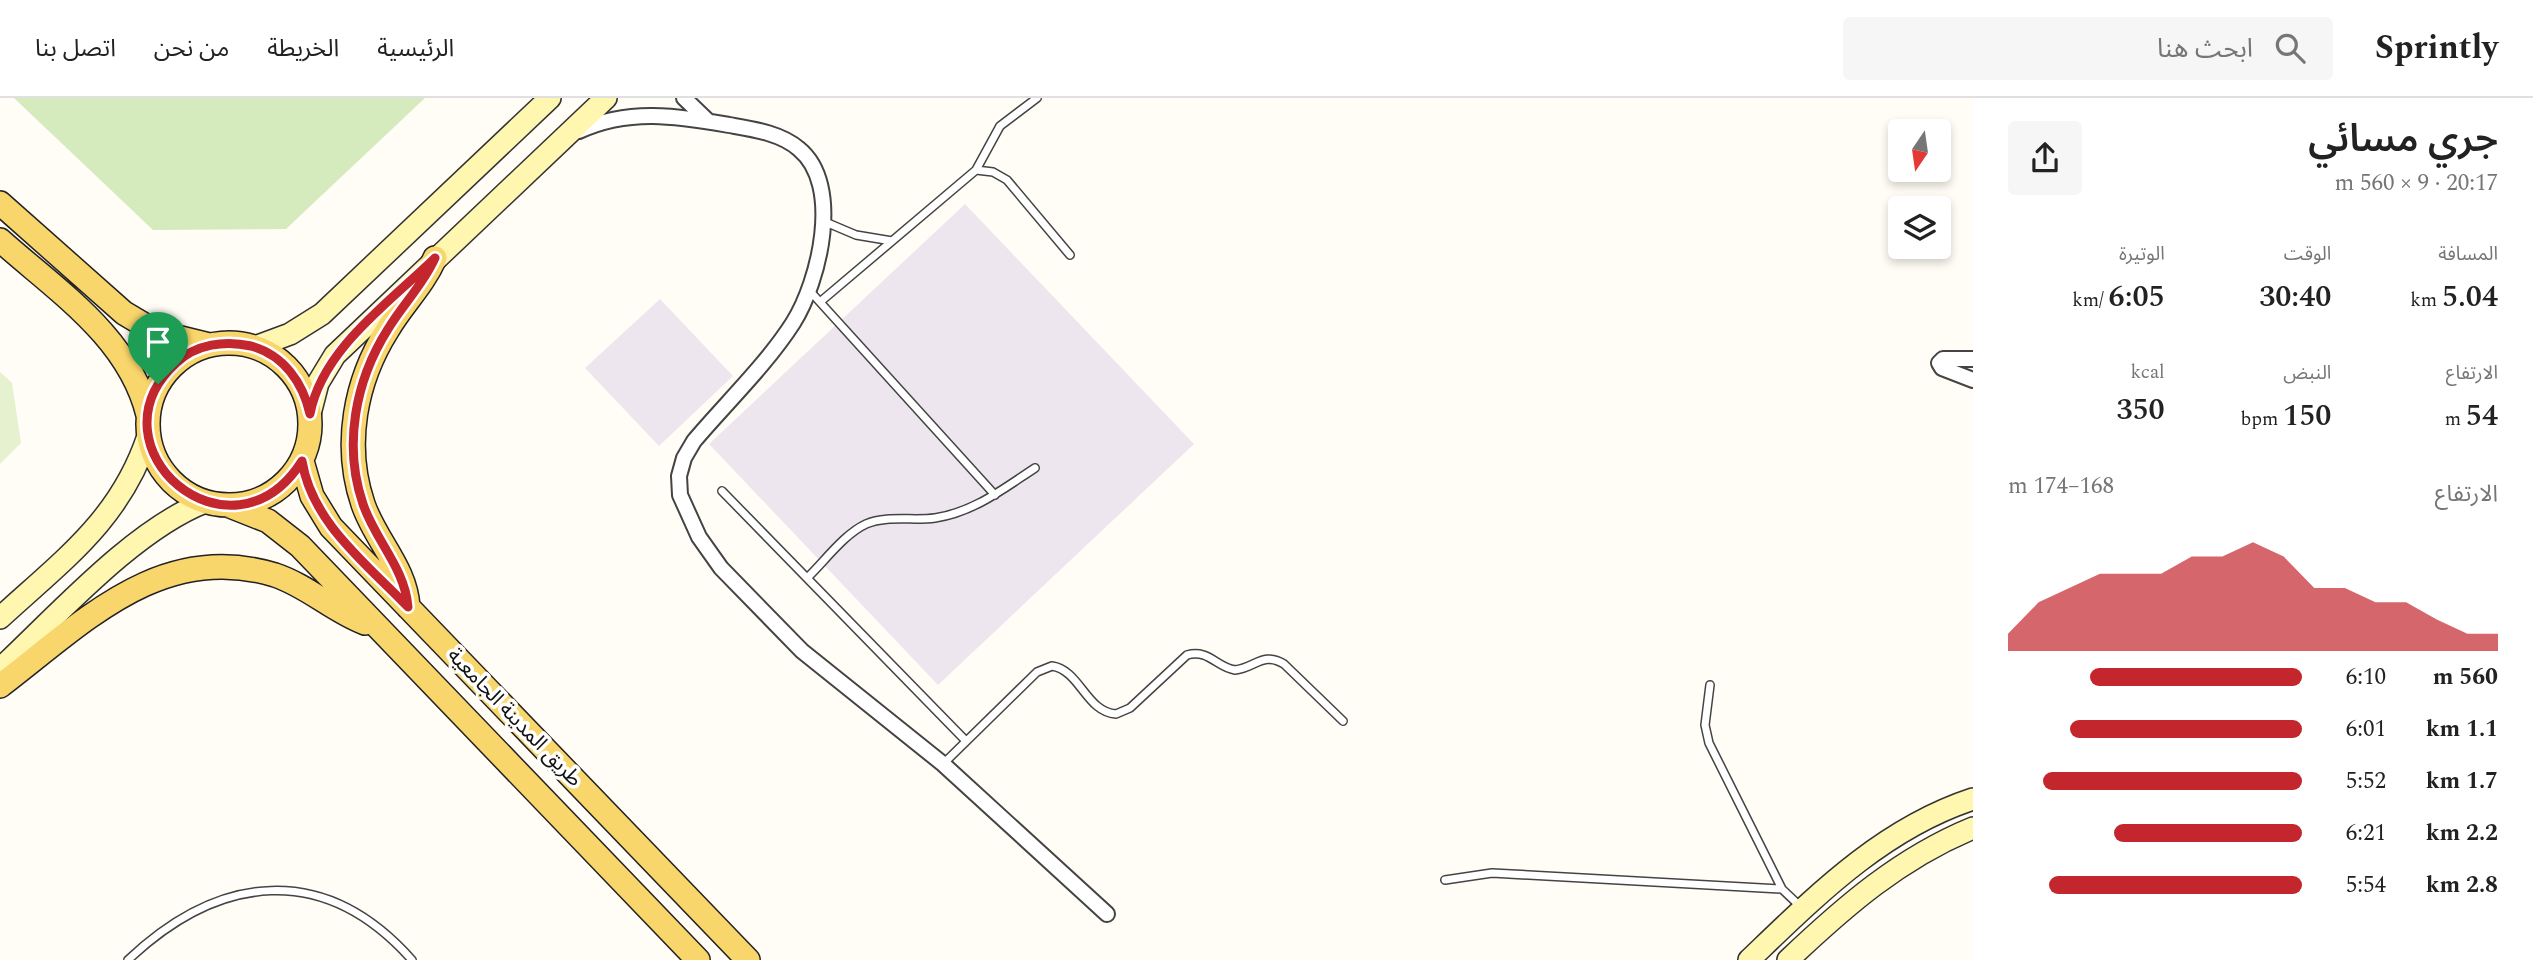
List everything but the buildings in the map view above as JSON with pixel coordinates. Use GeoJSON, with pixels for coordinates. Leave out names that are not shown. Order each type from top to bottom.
{"type":"FeatureCollection","features":[{"type":"Feature","properties":{"kind":"main road"},"geometry":{"type":"LineString","coordinates":[[0,203],[124,313],[156,332],[209,345],[240,344],[255,347],[272,355],[298,380],[310,414],[311,430],[302,461],[284,485],[259,500],[230,506],[205,502],[173,484],[161,470],[136,378],[116,345],[0,240]]}},
{"type":"Feature","properties":{"kind":"main road"},"geometry":{"type":"LineString","coordinates":[[408,607],[402,577],[378,540],[359,495],[353,446],[354,420],[366,371],[376,348],[424,281],[435,258]]}},
{"type":"Feature","properties":{"kind":"main road"},"geometry":{"type":"LineString","coordinates":[[148,425],[158,384],[168,371],[187,355],[209,345]]}},
{"type":"Feature","properties":{"kind":"main road","name":"طريق المدينة الجامعية"},"geometry":{"type":"LineString","coordinates":[[302,461],[312,496],[324,517],[748,960]]}},
{"type":"Feature","properties":{"kind":"main road","name":"طريق المدينة الجامعية"},"geometry":{"type":"LineString","coordinates":[[230,506],[256,515],[290,536],[698,960]]}},
{"type":"Feature","properties":{"kind":"main road"},"geometry":{"type":"LineString","coordinates":[[0,686],[114,600],[135,587],[180,571],[228,567],[275,576],[298,584],[357,620],[377,627]]}},
{"type":"Feature","properties":{"kind":"street"},"geometry":{"type":"LineString","coordinates":[[255,347],[290,334],[322,314],[550,98]]}},
{"type":"Feature","properties":{"kind":"street"},"geometry":{"type":"LineString","coordinates":[[310,414],[318,383],[335,355],[606,98]]}},
{"type":"Feature","properties":{"kind":"street"},"geometry":{"type":"LineString","coordinates":[[684,98],[694,110],[712,122]]}},
{"type":"Feature","properties":{"kind":"street"},"geometry":{"type":"LineString","coordinates":[[562,139],[600,121],[625,116],[660,115],[712,122],[778,137],[799,148],[818,177],[822,221],[819,258],[809,290],[785,334],[694,441],[684,458],[679,477],[680,495],[694,529],[713,558],[778,628],[835,680],[943,764],[1108,914]]}},
{"type":"Feature","properties":{"kind":"street"},"geometry":{"type":"LineString","coordinates":[[1973,359],[1943,359],[1939,363],[1942,368],[1973,380]]}},
{"type":"Feature","properties":{"kind":"street"},"geometry":{"type":"LineString","coordinates":[[0,618],[106,517],[127,487],[148,425]]}},
{"type":"Feature","properties":{"kind":"street"},"geometry":{"type":"LineString","coordinates":[[0,669],[140,540],[174,516],[205,502]]}},
{"type":"Feature","properties":{"kind":"street"},"geometry":{"type":"LineString","coordinates":[[1749,960],[1834,879],[1898,834],[1973,799]]}},
{"type":"Feature","properties":{"kind":"street"},"geometry":{"type":"LineString","coordinates":[[1788,960],[1884,876],[1915,855],[1973,828]]}},
{"type":"Feature","properties":{"kind":"lane"},"geometry":{"type":"LineString","coordinates":[[820,302],[976,170],[1000,126],[1037,98]]}},
{"type":"Feature","properties":{"kind":"lane"},"geometry":{"type":"LineString","coordinates":[[976,170],[993,172],[1007,180],[1070,256]]}},
{"type":"Feature","properties":{"kind":"lane"},"geometry":{"type":"LineString","coordinates":[[822,221],[856,235],[892,241]]}},
{"type":"Feature","properties":{"kind":"lane"},"geometry":{"type":"LineString","coordinates":[[809,290],[995,495]]}},
{"type":"Feature","properties":{"kind":"lane"},"geometry":{"type":"LineString","coordinates":[[807,578],[862,526],[886,519],[920,519],[955,513],[995,495],[1035,468]]}},
{"type":"Feature","properties":{"kind":"lane"},"geometry":{"type":"LineString","coordinates":[[722,491],[966,741]]}},
{"type":"Feature","properties":{"kind":"lane"},"geometry":{"type":"LineString","coordinates":[[943,764],[1037,672],[1046,667],[1062,669],[1097,707],[1116,714],[1129,708],[1182,658],[1194,653],[1208,655],[1224,667],[1235,670],[1259,660],[1279,660],[1343,721]]}},
{"type":"Feature","properties":{"kind":"lane"},"geometry":{"type":"LineString","coordinates":[[1710,685],[1705,724],[1709,743],[1782,889],[1803,909]]}},
{"type":"Feature","properties":{"kind":"lane"},"geometry":{"type":"LineString","coordinates":[[1445,880],[1492,873],[1782,889]]}},
{"type":"Feature","properties":{"kind":"lane"},"geometry":{"type":"LineString","coordinates":[[128,960],[158,932],[189,912],[241,894],[278,891],[314,895],[349,908],[381,928],[412,960]]}},
{"type":"Feature","properties":{"kind":"shaded area"},"geometry":{"type":"Polygon","coordinates":[[[965,204],[1194,444],[938,685],[709,444],[965,204]]]}},
{"type":"Feature","properties":{"kind":"shaded area"},"geometry":{"type":"Polygon","coordinates":[[[660,299],[733,376],[659,446],[585,368],[660,299]]]}},
{"type":"Feature","properties":{"kind":"green space"},"geometry":{"type":"Polygon","coordinates":[[[14,98],[425,98],[286,229],[153,230],[14,98]]]}},
{"type":"Feature","properties":{"kind":"green space"},"geometry":{"type":"Polygon","coordinates":[[[0,372],[12,383],[21,443],[0,464],[0,372]]]}},
{"type":"Feature","properties":{"kind":"route"},"geometry":{"type":"LineString","coordinates":[[435,258],[424,281],[389,326],[376,348],[366,371],[354,420],[354,470],[359,495],[378,540],[402,577],[408,607],[331,527],[312,496],[302,461],[284,485],[272,494],[245,504],[230,506],[205,502],[173,484],[161,470],[148,436],[148,415],[158,384],[180,359],[194,351],[209,345],[240,344],[272,355],[286,366],[298,380],[310,414],[318,383],[335,355],[435,258]]}}]}
